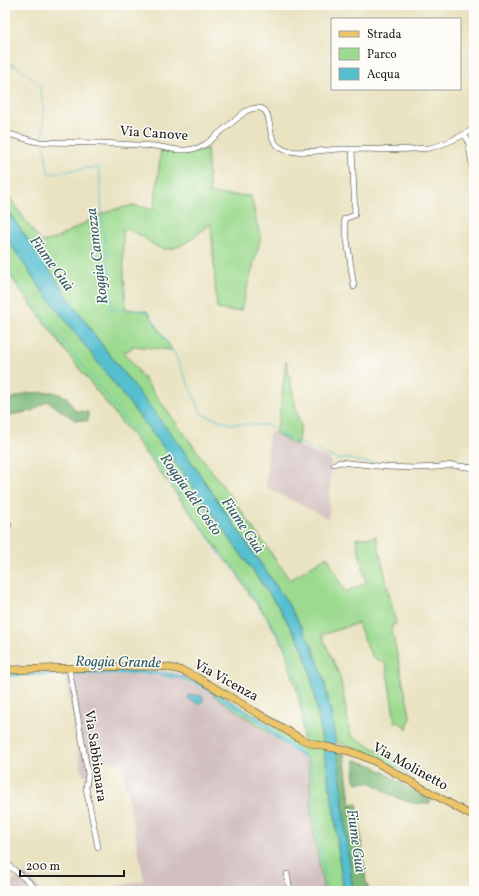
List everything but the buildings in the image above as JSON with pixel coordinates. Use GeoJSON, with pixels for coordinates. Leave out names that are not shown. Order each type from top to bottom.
{"type":"FeatureCollection","features":[{"type":"Feature","properties":{"kind":"main road","name":"Via Vicenza"},"geometry":{"type":"LineString","coordinates":[[5,670],[139,666],[172,668],[198,678],[301,739],[309,743],[330,747]]}},
{"type":"Feature","properties":{"kind":"main road","name":"Via Molinetto"},"geometry":{"type":"LineString","coordinates":[[330,747],[359,754],[374,761],[474,817]]}},
{"type":"Feature","properties":{"kind":"street","name":"Via Canove"},"geometry":{"type":"LineString","coordinates":[[5,133],[37,142],[108,143],[187,150],[198,148],[206,144],[246,111],[256,107],[265,110],[268,116],[270,132],[277,146],[294,152],[352,149],[429,148],[447,143],[474,129]]}},
{"type":"Feature","properties":{"kind":"street"},"geometry":{"type":"LineString","coordinates":[[464,135],[468,140],[474,177]]}},
{"type":"Feature","properties":{"kind":"street"},"geometry":{"type":"LineString","coordinates":[[352,149],[355,215],[344,219],[354,287]]}},
{"type":"Feature","properties":{"kind":"street"},"geometry":{"type":"LineString","coordinates":[[334,464],[340,462],[387,467],[415,468],[452,465],[474,468]]}},
{"type":"Feature","properties":{"kind":"street"},"geometry":{"type":"LineString","coordinates":[[5,523],[9,525],[5,534]]}},
{"type":"Feature","properties":{"kind":"street","name":"Via Sabbionara"},"geometry":{"type":"LineString","coordinates":[[69,668],[88,774],[86,788],[98,847]]}},
{"type":"Feature","properties":{"kind":"street"},"geometry":{"type":"LineString","coordinates":[[5,861],[10,867],[30,882],[37,891]]}},
{"type":"Feature","properties":{"kind":"street"},"geometry":{"type":"LineString","coordinates":[[287,874],[290,891]]}},
{"type":"Feature","properties":{"kind":"shaded area"},"geometry":{"type":"Polygon","coordinates":[[[272,432],[288,441],[331,460],[329,519],[268,488],[266,485],[269,436],[272,432]]]}},
{"type":"Feature","properties":{"kind":"shaded area"},"geometry":{"type":"Polygon","coordinates":[[[142,669],[173,672],[187,676],[216,692],[213,695],[308,759],[312,821],[324,891],[112,891],[119,885],[144,880],[124,776],[120,764],[100,758],[102,773],[83,776],[64,670],[142,669]]]}},
{"type":"Feature","properties":{"kind":"shaded area"},"geometry":{"type":"Polygon","coordinates":[[[26,873],[41,891],[5,891],[5,886],[26,873]]]}},
{"type":"Feature","properties":{"kind":"green space"},"geometry":{"type":"Polygon","coordinates":[[[207,148],[210,194],[251,196],[261,237],[241,310],[233,311],[217,309],[211,224],[184,244],[167,249],[154,245],[130,230],[123,230],[126,309],[147,311],[172,350],[132,346],[131,349],[124,352],[242,512],[290,580],[327,556],[345,592],[366,583],[356,538],[376,536],[396,624],[392,625],[392,631],[411,720],[409,720],[407,729],[402,724],[395,722],[386,664],[373,657],[367,647],[358,623],[322,635],[340,677],[351,736],[412,769],[410,775],[366,752],[335,742],[331,713],[323,676],[312,646],[287,602],[179,444],[99,341],[5,207],[5,191],[41,242],[55,239],[101,214],[116,209],[134,205],[154,210],[161,149],[184,153],[195,152],[207,148]]]}},
{"type":"Feature","properties":{"kind":"green space"},"geometry":{"type":"Polygon","coordinates":[[[5,236],[39,286],[183,473],[280,609],[303,649],[310,671],[318,716],[335,818],[344,891],[324,891],[312,821],[308,759],[213,695],[216,692],[303,743],[302,715],[296,687],[284,647],[233,567],[67,353],[5,269],[5,236]]]}},
{"type":"Feature","properties":{"kind":"green space"},"geometry":{"type":"Polygon","coordinates":[[[286,361],[299,422],[301,425],[297,445],[275,433],[278,426],[286,361]]]}},
{"type":"Feature","properties":{"kind":"green space"},"geometry":{"type":"Polygon","coordinates":[[[53,392],[67,397],[75,411],[88,412],[88,421],[75,420],[47,401],[32,411],[5,416],[5,401],[28,393],[53,392]]]}},
{"type":"Feature","properties":{"kind":"green space"},"geometry":{"type":"Polygon","coordinates":[[[336,752],[344,754],[351,810],[352,804],[357,803],[366,881],[369,891],[353,891],[336,752]]]}},
{"type":"Feature","properties":{"kind":"green space"},"geometry":{"type":"Polygon","coordinates":[[[355,760],[374,766],[413,791],[431,800],[430,803],[421,804],[403,800],[389,794],[371,783],[358,783],[354,780],[355,760]]]}},
{"type":"Feature","properties":{"kind":"water"},"geometry":{"type":"Polygon","coordinates":[[[5,207],[99,341],[179,444],[287,602],[312,646],[323,676],[331,713],[341,779],[346,837],[353,891],[344,891],[335,818],[318,716],[310,671],[303,649],[280,609],[183,473],[39,286],[5,236],[5,207]]]}},
{"type":"Feature","properties":{"kind":"water"},"geometry":{"type":"Polygon","coordinates":[[[189,695],[202,696],[203,701],[199,704],[190,700],[188,698],[189,695]]]}},
{"type":"Feature","properties":{"kind":"waterway","name":"Roggia Camozza"},"geometry":{"type":"LineString","coordinates":[[5,58],[10,63],[26,72],[40,86],[44,112],[43,140]]}},
{"type":"Feature","properties":{"kind":"waterway","name":"Roggia Camozza"},"geometry":{"type":"LineString","coordinates":[[44,145],[49,174],[86,168],[99,168],[103,228],[112,286],[111,309],[144,311],[149,313],[174,353],[202,414],[230,424],[267,425],[290,439],[342,460],[344,458],[363,462],[403,465],[414,465],[436,461],[474,464]]}},
{"type":"Feature","properties":{"kind":"waterway","name":"Roggia del Costo"},"geometry":{"type":"LineString","coordinates":[[5,267],[21,290],[70,349],[127,422],[223,559],[231,565],[243,580],[285,645],[293,662],[300,692],[307,738]]}},
{"type":"Feature","properties":{"kind":"waterway","name":"Roggia Grande"},"geometry":{"type":"LineString","coordinates":[[5,675],[144,672],[184,678],[202,686],[256,718],[268,727],[274,735],[303,756]]}},
{"type":"Feature","properties":{"kind":"waterway","name":"Roggia Grande"},"geometry":{"type":"LineString","coordinates":[[306,745],[304,757],[311,761],[316,816],[327,891]]}},
{"type":"Feature","properties":{"kind":"water label","name":"Fiume Guà"},"geometry":{"type":"Point","coordinates":[51,264]}},
{"type":"Feature","properties":{"kind":"water label","name":"Fiume Guà"},"geometry":{"type":"Point","coordinates":[242,526]}},
{"type":"Feature","properties":{"kind":"water label","name":"Fiume Guà"},"geometry":{"type":"Point","coordinates":[355,841]}}]}
